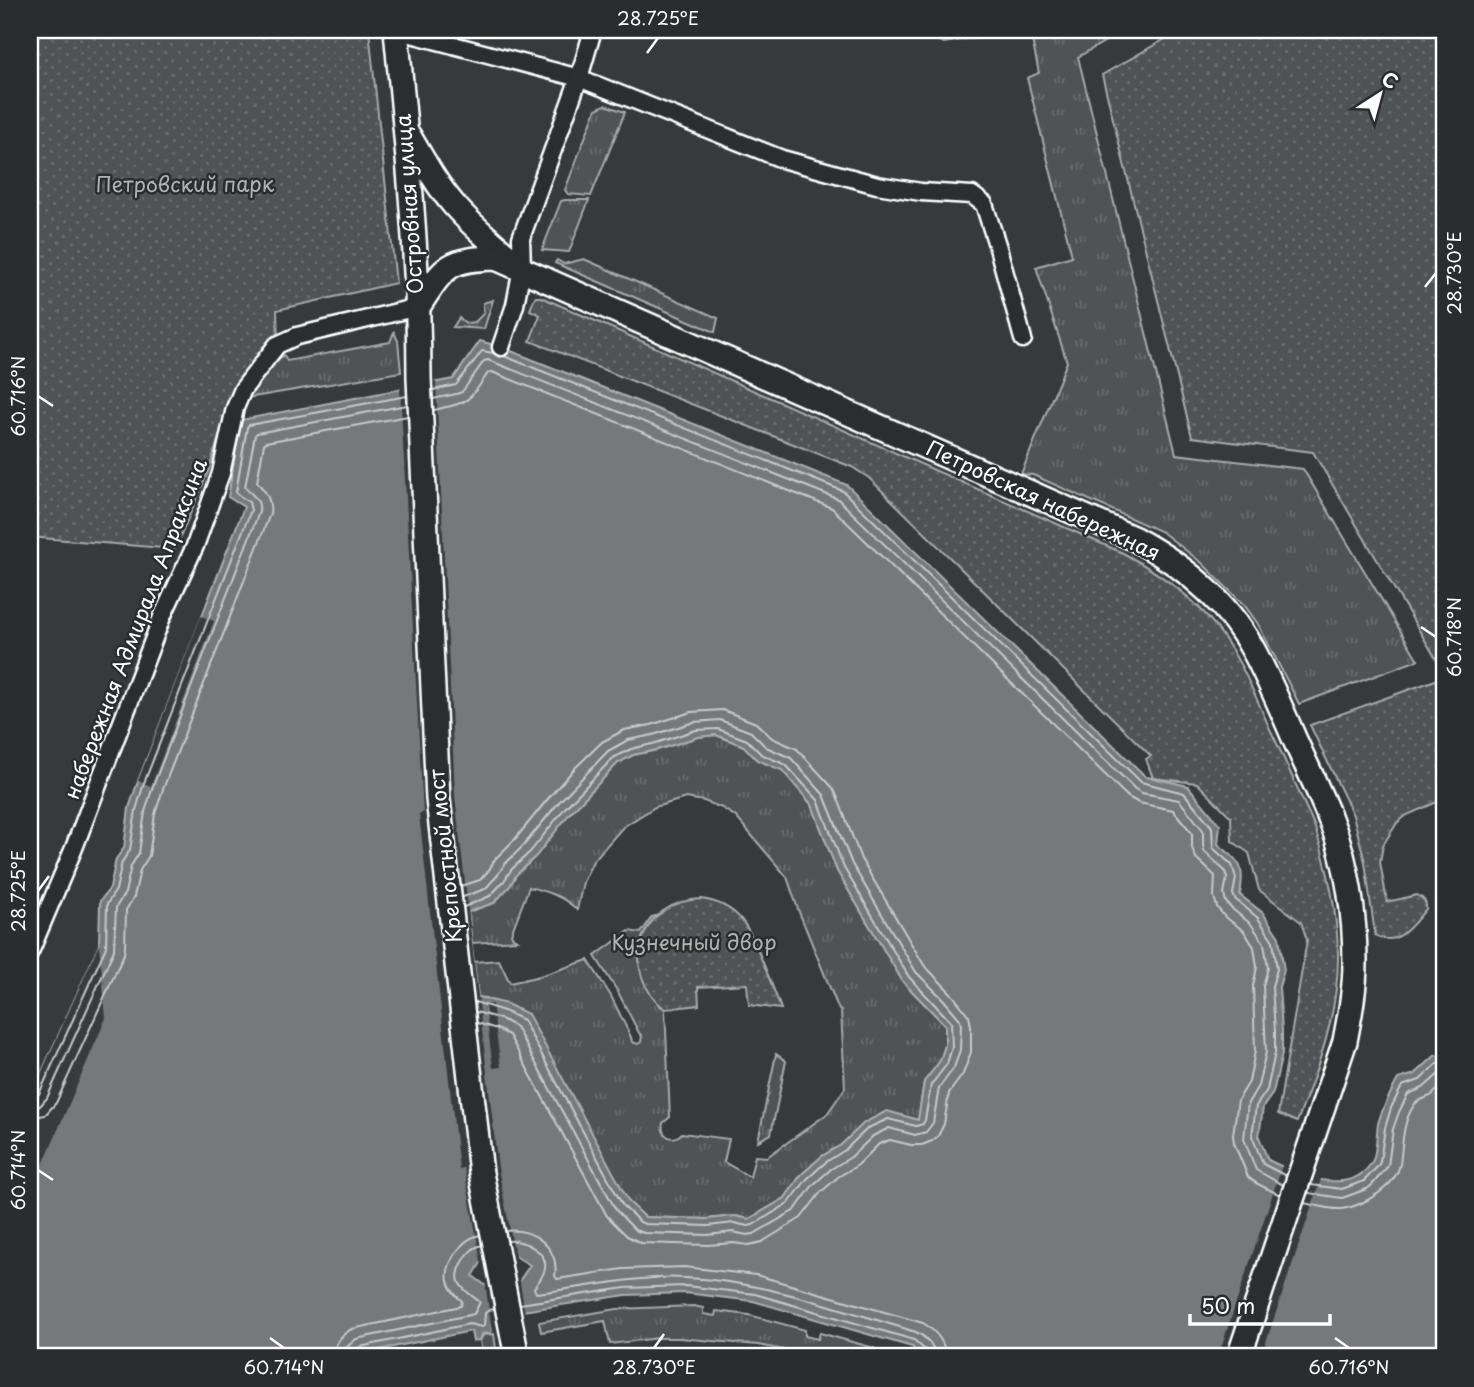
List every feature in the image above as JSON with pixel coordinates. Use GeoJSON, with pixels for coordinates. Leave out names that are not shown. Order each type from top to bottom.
{"type":"FeatureCollection","features":[{"type":"Feature","properties":{"kind":"main road","name":"Островная улица"},"geometry":{"type":"LineString","coordinates":[[396,30],[418,307],[419,379]]}},
{"type":"Feature","properties":{"kind":"main road"},"geometry":{"type":"LineString","coordinates":[[405,130],[437,183],[455,206],[475,228],[522,268]]}},
{"type":"Feature","properties":{"kind":"main road"},"geometry":{"type":"LineString","coordinates":[[418,307],[442,273],[451,265],[473,258],[496,258],[522,268]]}},
{"type":"Feature","properties":{"kind":"main road","name":"Петровская набережная"},"geometry":{"type":"LineString","coordinates":[[522,268],[1135,538],[1161,553],[1199,583],[1238,625],[1256,654],[1332,822],[1345,867],[1355,961],[1352,1008],[1345,1041],[1239,1357]]}},
{"type":"Feature","properties":{"kind":"main road","name":"Крепостной мост"},"geometry":{"type":"LineString","coordinates":[[419,379],[438,799],[481,1173],[517,1357]]}},
{"type":"Feature","properties":{"kind":"street"},"geometry":{"type":"LineString","coordinates":[[396,30],[579,78],[782,159],[877,185],[921,192],[972,195],[984,204],[1023,339]]}},
{"type":"Feature","properties":{"kind":"street"},"geometry":{"type":"LineString","coordinates":[[501,348],[515,305],[522,268],[521,238],[579,78],[593,30]]}},
{"type":"Feature","properties":{"kind":"street","name":"набережная Адмирала Апраксина"},"geometry":{"type":"LineString","coordinates":[[30,952],[75,848],[162,617],[195,546],[221,473],[234,408],[243,389],[277,345],[296,336],[418,307]]}},
{"type":"Feature","properties":{"kind":"green space","name":"Петровский парк"},"geometry":{"type":"Polygon","coordinates":[[[30,30],[369,30],[396,283],[277,310],[278,339],[257,359],[232,393],[209,470],[175,549],[30,537],[30,30]]]}},
{"type":"Feature","properties":{"kind":"green space"},"geometry":{"type":"Polygon","coordinates":[[[914,30],[1018,30],[944,43],[914,30]]]}},
{"type":"Feature","properties":{"kind":"green space"},"geometry":{"type":"Polygon","coordinates":[[[1030,30],[1125,30],[1078,57],[1176,454],[1303,469],[1418,660],[1299,704],[1258,624],[1245,606],[1202,563],[1162,532],[1033,475],[1021,474],[1067,362],[1036,267],[1072,256],[1027,78],[1039,73],[1030,30]]]}},
{"type":"Feature","properties":{"kind":"green space"},"geometry":{"type":"Polygon","coordinates":[[[1181,30],[1444,30],[1444,672],[1313,452],[1192,437],[1102,75],[1181,30]]]}},
{"type":"Feature","properties":{"kind":"green space"},"geometry":{"type":"Polygon","coordinates":[[[605,105],[625,112],[591,196],[568,194],[565,190],[596,109],[605,105]]]}},
{"type":"Feature","properties":{"kind":"green space"},"geometry":{"type":"Polygon","coordinates":[[[589,200],[569,252],[542,250],[561,201],[589,200]]]}},
{"type":"Feature","properties":{"kind":"green space"},"geometry":{"type":"Polygon","coordinates":[[[584,259],[718,318],[715,332],[555,263],[557,260],[564,264],[584,259]]]}},
{"type":"Feature","properties":{"kind":"green space"},"geometry":{"type":"Polygon","coordinates":[[[535,297],[541,297],[1123,553],[1168,581],[1207,616],[1227,641],[1242,669],[1310,816],[1320,843],[1331,890],[1338,953],[1335,997],[1326,1040],[1297,1122],[1278,1114],[1307,940],[1301,922],[1259,890],[1249,853],[1232,841],[1231,817],[1197,783],[1153,778],[1146,759],[1151,756],[869,478],[852,467],[530,341],[540,315],[530,310],[535,297]]]}},
{"type":"Feature","properties":{"kind":"green space"},"geometry":{"type":"Polygon","coordinates":[[[493,300],[484,329],[453,327],[459,318],[466,323],[475,322],[484,313],[483,303],[493,300]]]}},
{"type":"Feature","properties":{"kind":"green space"},"geometry":{"type":"Polygon","coordinates":[[[394,332],[398,341],[401,372],[247,398],[266,369],[284,355],[287,361],[390,342],[394,332]]]}},
{"type":"Feature","properties":{"kind":"green space"},"geometry":{"type":"Polygon","coordinates":[[[1444,677],[1444,799],[1407,815],[1397,823],[1383,845],[1380,862],[1387,902],[1417,895],[1424,901],[1426,909],[1404,933],[1391,939],[1383,939],[1375,935],[1365,862],[1353,815],[1310,725],[1444,677]]]}},
{"type":"Feature","properties":{"kind":"green space"},"geometry":{"type":"Polygon","coordinates":[[[716,735],[744,746],[757,760],[782,770],[812,805],[837,871],[903,982],[945,1025],[945,1045],[940,1061],[924,1082],[918,1120],[887,1111],[864,1123],[841,1145],[822,1156],[801,1175],[785,1198],[749,1219],[735,1216],[707,1219],[645,1217],[629,1202],[486,998],[478,997],[474,962],[499,960],[510,983],[588,960],[611,996],[632,1042],[638,1044],[642,1036],[595,956],[629,931],[641,933],[652,917],[656,916],[642,938],[658,1004],[665,1009],[670,1117],[663,1123],[663,1131],[671,1138],[682,1133],[729,1139],[724,1162],[750,1177],[755,1156],[767,1157],[827,1114],[845,1088],[841,1011],[787,877],[736,817],[704,801],[686,798],[655,807],[623,827],[593,861],[583,882],[577,910],[561,898],[529,887],[511,934],[517,940],[472,943],[468,912],[494,903],[570,813],[618,763],[633,755],[698,737],[716,735]]]}},
{"type":"Feature","properties":{"kind":"green space","name":"Кузнечный двор"},"geometry":{"type":"Polygon","coordinates":[[[702,899],[725,906],[734,912],[746,927],[781,1009],[749,1005],[747,984],[698,987],[699,1005],[665,1009],[650,993],[642,976],[639,958],[642,940],[650,924],[663,911],[680,902],[702,899]]]}},
{"type":"Feature","properties":{"kind":"green space"},"geometry":{"type":"Polygon","coordinates":[[[776,1054],[786,1061],[771,1134],[758,1141],[776,1054]]]}},
{"type":"Feature","properties":{"kind":"green space"},"geometry":{"type":"Polygon","coordinates":[[[694,1306],[703,1308],[703,1314],[715,1316],[716,1311],[749,1315],[805,1330],[805,1336],[818,1339],[820,1333],[874,1348],[872,1355],[881,1357],[820,1357],[758,1345],[679,1338],[610,1344],[605,1321],[541,1332],[539,1322],[617,1309],[694,1306]]]}},
{"type":"Feature","properties":{"kind":"green space"},"geometry":{"type":"Polygon","coordinates":[[[494,1334],[497,1357],[483,1357],[480,1341],[483,1335],[494,1334]]]}},
{"type":"Feature","properties":{"kind":"water"},"geometry":{"type":"Polygon","coordinates":[[[480,341],[847,485],[1146,777],[1188,786],[1220,825],[1218,844],[1240,865],[1240,895],[1263,913],[1279,937],[1284,970],[1279,987],[1282,1054],[1273,1093],[1263,1107],[1259,1137],[1268,1160],[1308,1177],[1323,1180],[1351,1179],[1362,1173],[1374,1159],[1378,1124],[1398,1079],[1415,1074],[1436,1055],[1444,1058],[1444,1357],[922,1357],[912,1347],[753,1301],[685,1293],[626,1295],[491,1316],[492,1333],[482,1334],[479,1340],[473,1341],[471,1331],[352,1357],[30,1357],[30,1098],[99,945],[100,901],[110,888],[116,859],[124,848],[129,808],[244,507],[228,497],[241,420],[453,379],[480,341]],[[716,735],[698,737],[633,755],[618,763],[570,813],[494,903],[468,912],[478,997],[507,1004],[528,1014],[629,1202],[645,1217],[707,1219],[735,1216],[749,1219],[785,1198],[801,1175],[822,1156],[841,1145],[864,1123],[887,1111],[918,1120],[924,1082],[940,1061],[945,1045],[945,1025],[903,982],[837,871],[812,805],[782,770],[757,760],[744,746],[716,735]],[[515,1256],[482,1261],[473,1276],[486,1286],[519,1281],[530,1265],[515,1256]]]}},
{"type":"Feature","properties":{"kind":"pier"},"geometry":{"type":"Polygon","coordinates":[[[426,381],[436,382],[455,796],[498,1168],[516,1261],[484,1264],[482,1267],[464,1168],[459,1169],[419,814],[423,813],[400,387],[426,381]]]}},
{"type":"Feature","properties":{"kind":"pier"},"geometry":{"type":"Polygon","coordinates":[[[201,616],[214,621],[151,786],[138,781],[201,616]]]}},
{"type":"Feature","properties":{"kind":"pier"},"geometry":{"type":"Polygon","coordinates":[[[99,944],[106,1018],[35,1183],[30,1180],[30,1098],[99,944]]]}},
{"type":"Feature","properties":{"kind":"pier"},"geometry":{"type":"Polygon","coordinates":[[[492,1004],[501,1067],[493,1068],[485,1005],[492,1004]]]}},
{"type":"Feature","properties":{"kind":"pier"},"geometry":{"type":"Polygon","coordinates":[[[1283,1163],[1302,1172],[1322,1176],[1261,1357],[1218,1357],[1283,1163]]]}},
{"type":"Feature","properties":{"kind":"pier"},"geometry":{"type":"Polygon","coordinates":[[[519,1276],[525,1314],[494,1319],[496,1333],[492,1333],[485,1281],[519,1276]]]}}]}
